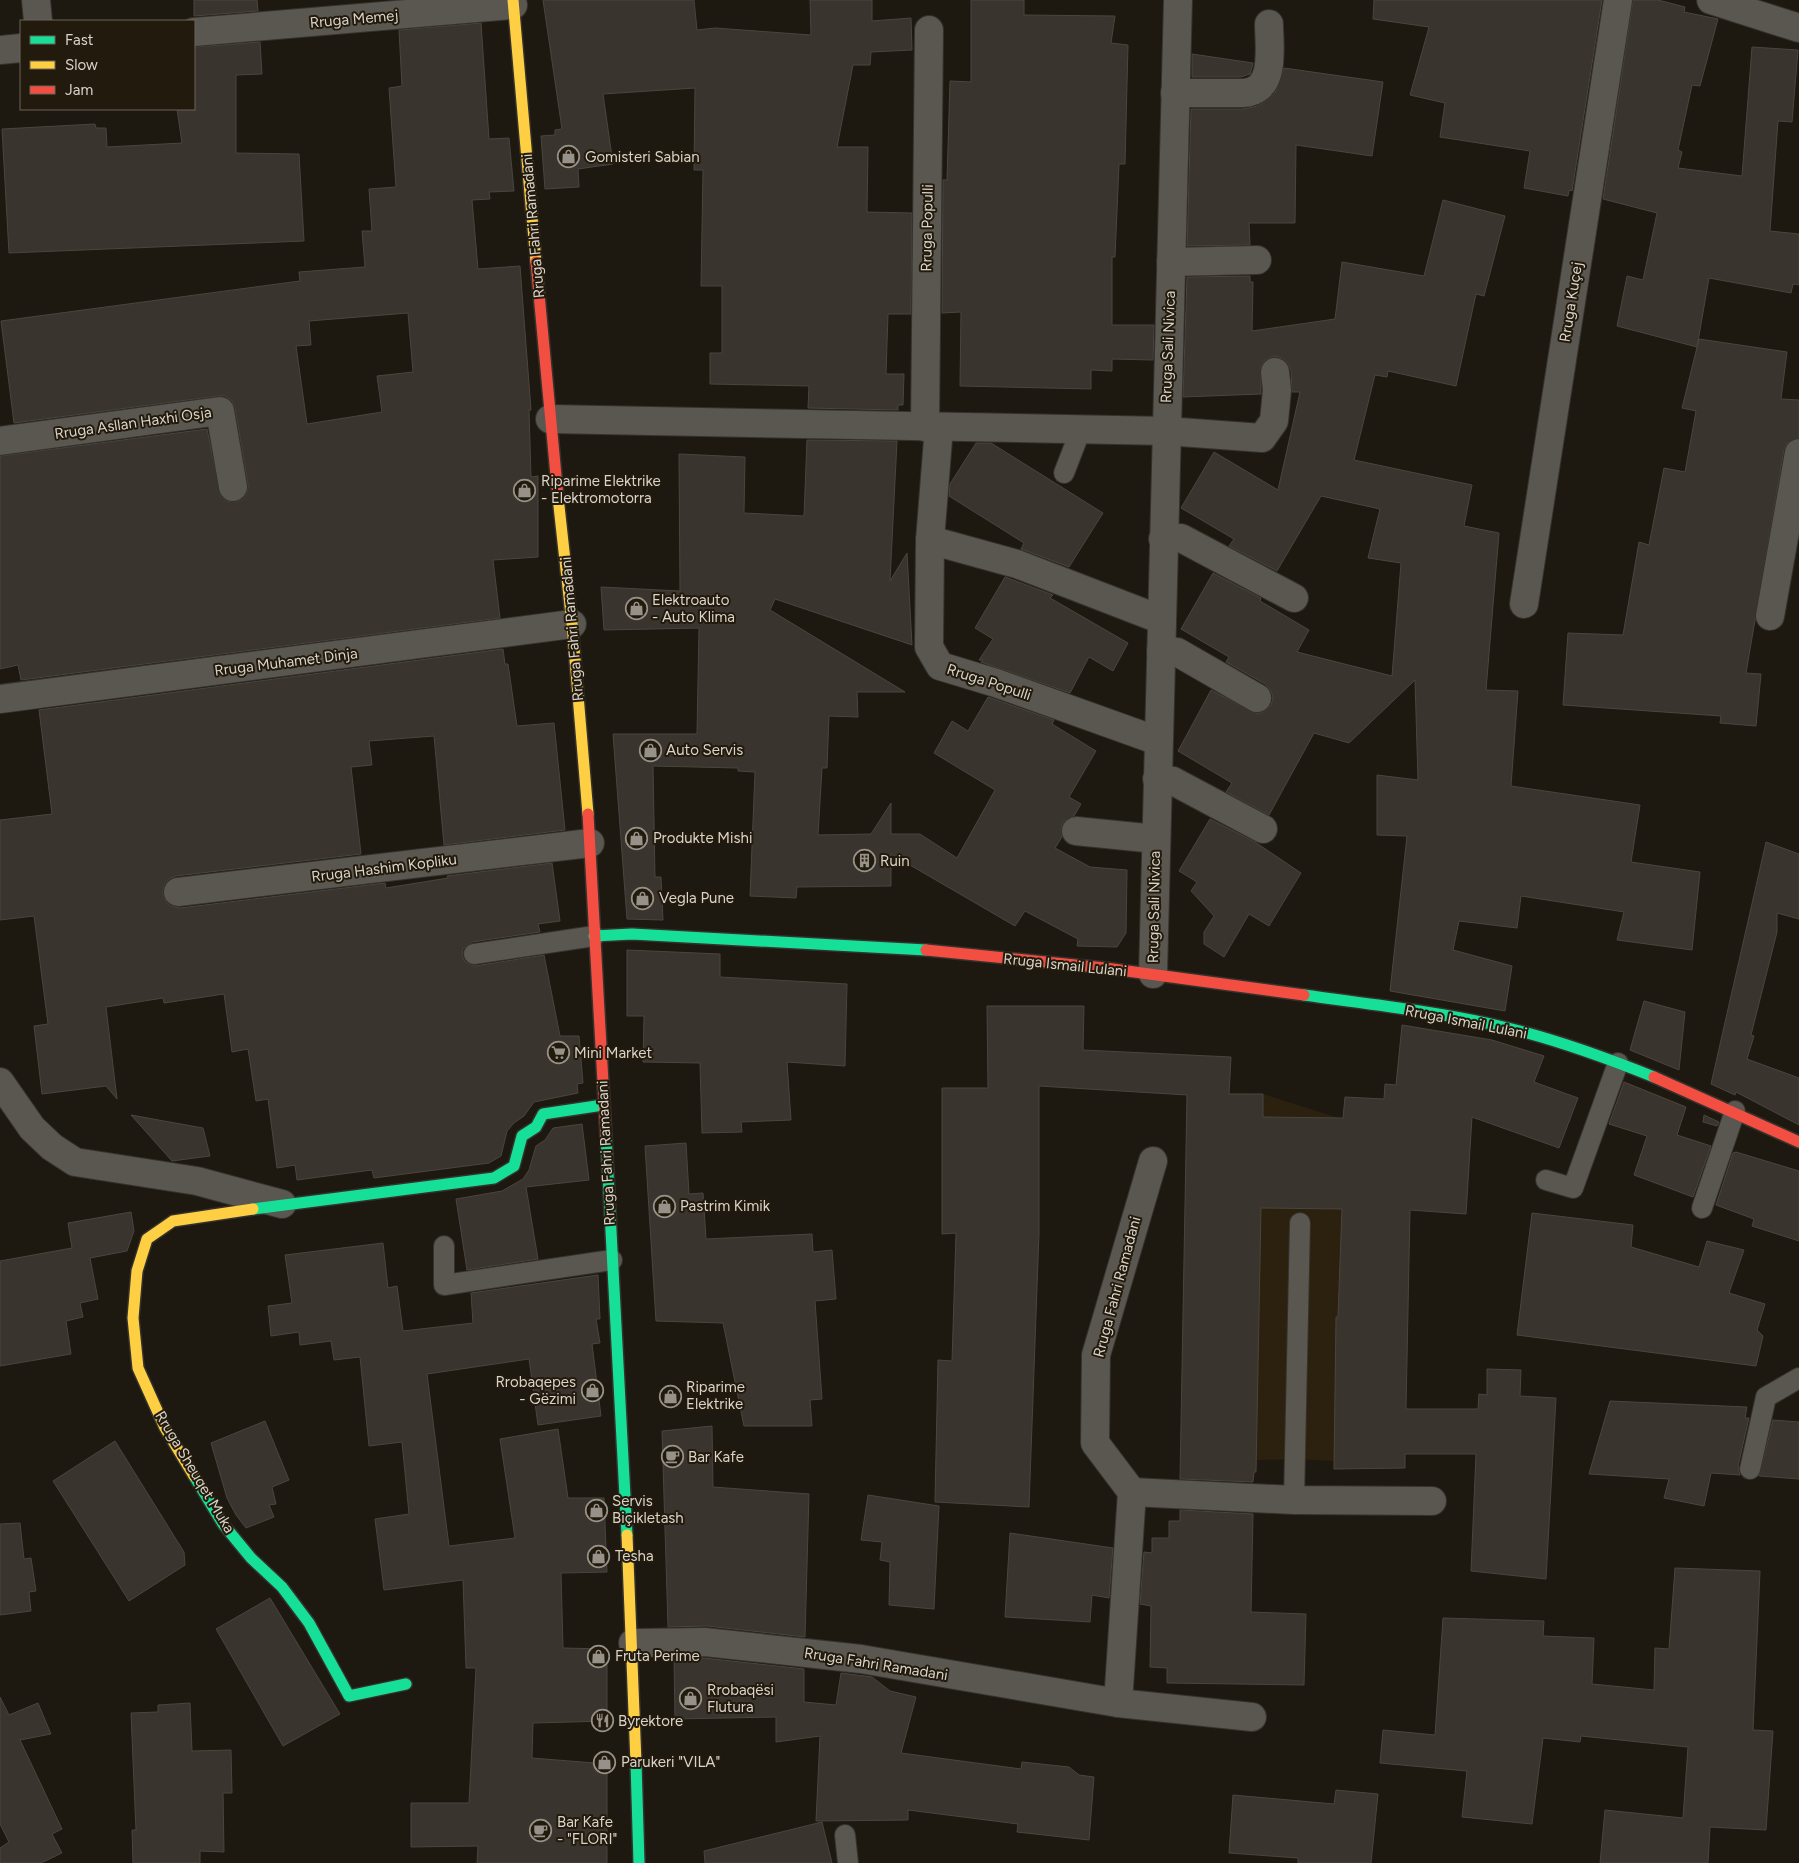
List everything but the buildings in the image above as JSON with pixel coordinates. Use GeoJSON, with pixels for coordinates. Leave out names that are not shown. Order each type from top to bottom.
{"type":"FeatureCollection","features":[{"type":"Feature","properties":{"kind":"street"},"geometry":{"type":"LineString","coordinates":[[36,0],[38,20]]}},
{"type":"Feature","properties":{"kind":"street","name":"Rruga Sali Nivica"},"geometry":{"type":"LineString","coordinates":[[1153,974],[1178,0]]}},
{"type":"Feature","properties":{"kind":"street","name":"Rruga Kuçej"},"geometry":{"type":"LineString","coordinates":[[1524,604],[1618,0]]}},
{"type":"Feature","properties":{"kind":"street"},"geometry":{"type":"LineString","coordinates":[[1711,0],[1763,8],[1799,28]]}},
{"type":"Feature","properties":{"kind":"street","name":"Rruga Memej"},"geometry":{"type":"LineString","coordinates":[[195,32],[513,2]]}},
{"type":"Feature","properties":{"kind":"street","name":"Rruga Fahri Ramadani"},"geometry":{"type":"LineString","coordinates":[[513,2],[550,419],[572,624],[590,843],[633,1643],[639,1863]]}},
{"type":"Feature","properties":{"kind":"street"},"geometry":{"type":"LineString","coordinates":[[1176,93],[1243,93],[1252,92],[1261,87],[1267,76],[1269,66],[1269,24]]}},
{"type":"Feature","properties":{"kind":"street","name":"Rruga Populli"},"geometry":{"type":"LineString","coordinates":[[929,30],[932,427],[930,647],[940,666],[996,683],[1158,741]]}},
{"type":"Feature","properties":{"kind":"street"},"geometry":{"type":"LineString","coordinates":[[0,50],[20,48]]}},
{"type":"Feature","properties":{"kind":"street"},"geometry":{"type":"LineString","coordinates":[[1171,262],[1257,260]]}},
{"type":"Feature","properties":{"kind":"street"},"geometry":{"type":"LineString","coordinates":[[550,419],[1080,429],[1262,438],[1274,421],[1277,390],[1275,372]]}},
{"type":"Feature","properties":{"kind":"street","name":"Rruga Asllan Haxhi Osja"},"geometry":{"type":"LineString","coordinates":[[0,441],[220,411],[234,487]]}},
{"type":"Feature","properties":{"kind":"street"},"geometry":{"type":"LineString","coordinates":[[1770,616],[1799,453]]}},
{"type":"Feature","properties":{"kind":"street"},"geometry":{"type":"LineString","coordinates":[[1163,538],[1181,538],[1294,598]]}},
{"type":"Feature","properties":{"kind":"street"},"geometry":{"type":"LineString","coordinates":[[930,540],[1017,564],[1162,620]]}},
{"type":"Feature","properties":{"kind":"street","name":"Rruga Muhamet Dinja"},"geometry":{"type":"LineString","coordinates":[[0,699],[572,624]]}},
{"type":"Feature","properties":{"kind":"street"},"geometry":{"type":"LineString","coordinates":[[1160,651],[1177,652],[1257,698]]}},
{"type":"Feature","properties":{"kind":"street"},"geometry":{"type":"LineString","coordinates":[[1158,779],[1173,781],[1263,829]]}},
{"type":"Feature","properties":{"kind":"street","name":"Rruga Sali Nivica"},"geometry":{"type":"LineString","coordinates":[[1076,832],[1156,839]]}},
{"type":"Feature","properties":{"kind":"street","name":"Rruga Hashim Kopliku"},"geometry":{"type":"LineString","coordinates":[[178,892],[590,843]]}},
{"type":"Feature","properties":{"kind":"street","name":"Rruga Ismail Lulani"},"geometry":{"type":"LineString","coordinates":[[594,936],[632,934],[919,949],[1153,974],[1383,1007],[1502,1027],[1560,1042],[1618,1063],[1735,1112],[1799,1142]]}},
{"type":"Feature","properties":{"kind":"street","name":"Rruga Sheuqet Muka"},"geometry":{"type":"LineString","coordinates":[[0,1082],[32,1128],[52,1148],[75,1162],[198,1182],[282,1204]]}},
{"type":"Feature","properties":{"kind":"street","name":"Rruga Sheuqet Muka"},"geometry":{"type":"LineString","coordinates":[[406,1684],[349,1696],[309,1623],[282,1587],[251,1558],[223,1524],[165,1428],[138,1368],[133,1318],[137,1271],[147,1239],[174,1221],[282,1204],[311,1202],[494,1178],[514,1166],[522,1136],[536,1126],[543,1114],[603,1105]]}},
{"type":"Feature","properties":{"kind":"street","name":"Rruga Fahri Ramadani"},"geometry":{"type":"LineString","coordinates":[[1132,1492],[1095,1443],[1096,1355],[1153,1161]]}},
{"type":"Feature","properties":{"kind":"street"},"geometry":{"type":"LineString","coordinates":[[1118,1703],[1132,1492],[1294,1500],[1432,1501]]}},
{"type":"Feature","properties":{"kind":"street","name":"Rruga Fahri Ramadani"},"geometry":{"type":"LineString","coordinates":[[633,1643],[705,1642],[861,1659],[1118,1703],[1252,1717]]}},
{"type":"Feature","properties":{"kind":"lane"},"geometry":{"type":"LineString","coordinates":[[1064,473],[1080,429]]}},
{"type":"Feature","properties":{"kind":"lane"},"geometry":{"type":"LineString","coordinates":[[474,954],[594,936]]}},
{"type":"Feature","properties":{"kind":"lane"},"geometry":{"type":"LineString","coordinates":[[1546,1180],[1573,1188],[1618,1063]]}},
{"type":"Feature","properties":{"kind":"lane"},"geometry":{"type":"LineString","coordinates":[[1702,1208],[1735,1112]]}},
{"type":"Feature","properties":{"kind":"lane"},"geometry":{"type":"LineString","coordinates":[[1294,1500],[1300,1223]]}},
{"type":"Feature","properties":{"kind":"lane"},"geometry":{"type":"LineString","coordinates":[[444,1246],[444,1285],[612,1260]]}},
{"type":"Feature","properties":{"kind":"lane"},"geometry":{"type":"LineString","coordinates":[[1750,1469],[1766,1396],[1799,1378]]}},
{"type":"Feature","properties":{"kind":"lane"},"geometry":{"type":"LineString","coordinates":[[845,1836],[848,1863]]}},
{"type":"Feature","properties":{"kind":"shaded area"},"geometry":{"type":"Polygon","coordinates":[[[1187,1093],[1263,1094],[1339,1118],[1406,1315],[1405,1468],[1334,1469],[1333,1461],[1295,1459],[1257,1460],[1256,1472],[1180,1470],[1187,1093]]]}},
{"type":"Feature","properties":{"kind":"traffic: fast"},"geometry":{"type":"LineString","coordinates":[[594,936],[632,934],[926,950]]}},
{"type":"Feature","properties":{"kind":"traffic: fast"},"geometry":{"type":"LineString","coordinates":[[1304,995],[1424,1012],[1495,1025],[1536,1035],[1576,1048],[1654,1077]]}},
{"type":"Feature","properties":{"kind":"traffic: fast"},"geometry":{"type":"LineString","coordinates":[[253,1209],[494,1178],[514,1166],[522,1136],[536,1127],[543,1114],[603,1105]]}},
{"type":"Feature","properties":{"kind":"traffic: fast"},"geometry":{"type":"LineString","coordinates":[[606,1136],[627,1535]]}},
{"type":"Feature","properties":{"kind":"traffic: fast"},"geometry":{"type":"LineString","coordinates":[[194,1476],[223,1524],[251,1558],[282,1587],[309,1623],[349,1696],[406,1684]]}},
{"type":"Feature","properties":{"kind":"traffic: fast"},"geometry":{"type":"LineString","coordinates":[[636,1763],[639,1863]]}},
{"type":"Feature","properties":{"kind":"traffic: slow"},"geometry":{"type":"LineString","coordinates":[[513,0],[536,262]]}},
{"type":"Feature","properties":{"kind":"traffic: slow"},"geometry":{"type":"LineString","coordinates":[[558,497],[572,624],[588,814]]}},
{"type":"Feature","properties":{"kind":"traffic: slow"},"geometry":{"type":"LineString","coordinates":[[194,1476],[165,1428],[138,1368],[133,1318],[137,1271],[147,1239],[173,1221],[253,1209]]}},
{"type":"Feature","properties":{"kind":"traffic: slow"},"geometry":{"type":"LineString","coordinates":[[627,1535],[636,1763]]}},
{"type":"Feature","properties":{"kind":"traffic: jam"},"geometry":{"type":"LineString","coordinates":[[536,262],[558,497]]}},
{"type":"Feature","properties":{"kind":"traffic: jam"},"geometry":{"type":"LineString","coordinates":[[588,814],[606,1136]]}},
{"type":"Feature","properties":{"kind":"traffic: jam"},"geometry":{"type":"LineString","coordinates":[[926,950],[1105,968],[1304,995]]}},
{"type":"Feature","properties":{"kind":"traffic: jam"},"geometry":{"type":"LineString","coordinates":[[1654,1077],[1799,1142]]}},
{"type":"Feature","properties":{"kind":"place","name":"Gomisteri Sabian"},"geometry":{"type":"Point","coordinates":[569,157]}},
{"type":"Feature","properties":{"kind":"place","name":"Riparime Elektrike - Elektromotorra"},"geometry":{"type":"Point","coordinates":[525,490]}},
{"type":"Feature","properties":{"kind":"place","name":"Elektroauto - Auto Klima"},"geometry":{"type":"Point","coordinates":[636,609]}},
{"type":"Feature","properties":{"kind":"place","name":"Auto Servis"},"geometry":{"type":"Point","coordinates":[650,750]}},
{"type":"Feature","properties":{"kind":"place","name":"Produkte Mishi"},"geometry":{"type":"Point","coordinates":[637,838]}},
{"type":"Feature","properties":{"kind":"place","name":"Ruin"},"geometry":{"type":"Point","coordinates":[864,861]}},
{"type":"Feature","properties":{"kind":"place","name":"Vegla Pune"},"geometry":{"type":"Point","coordinates":[643,898]}},
{"type":"Feature","properties":{"kind":"place","name":"Mini Market"},"geometry":{"type":"Point","coordinates":[558,1053]}},
{"type":"Feature","properties":{"kind":"place","name":"Pastrim Kimik"},"geometry":{"type":"Point","coordinates":[664,1206]}},
{"type":"Feature","properties":{"kind":"place","name":"Rrobaqepes - Gëzimi"},"geometry":{"type":"Point","coordinates":[592,1391]}},
{"type":"Feature","properties":{"kind":"place","name":"Riparime Elektrike"},"geometry":{"type":"Point","coordinates":[670,1396]}},
{"type":"Feature","properties":{"kind":"place","name":"Bar Kafe"},"geometry":{"type":"Point","coordinates":[672,1457]}},
{"type":"Feature","properties":{"kind":"place","name":"Servis Biçikletash"},"geometry":{"type":"Point","coordinates":[596,1510]}},
{"type":"Feature","properties":{"kind":"place","name":"Tesha"},"geometry":{"type":"Point","coordinates":[599,1556]}},
{"type":"Feature","properties":{"kind":"place","name":"Fruta Perime"},"geometry":{"type":"Point","coordinates":[599,1656]}},
{"type":"Feature","properties":{"kind":"place","name":"Rrobaqësi Flutura"},"geometry":{"type":"Point","coordinates":[691,1699]}},
{"type":"Feature","properties":{"kind":"place","name":"Byrektore"},"geometry":{"type":"Point","coordinates":[602,1721]}},
{"type":"Feature","properties":{"kind":"place","name":"Parukeri \"VILA\""},"geometry":{"type":"Point","coordinates":[605,1762]}},
{"type":"Feature","properties":{"kind":"place","name":"Bar Kafe - \"FLORI\""},"geometry":{"type":"Point","coordinates":[541,1831]}}]}
